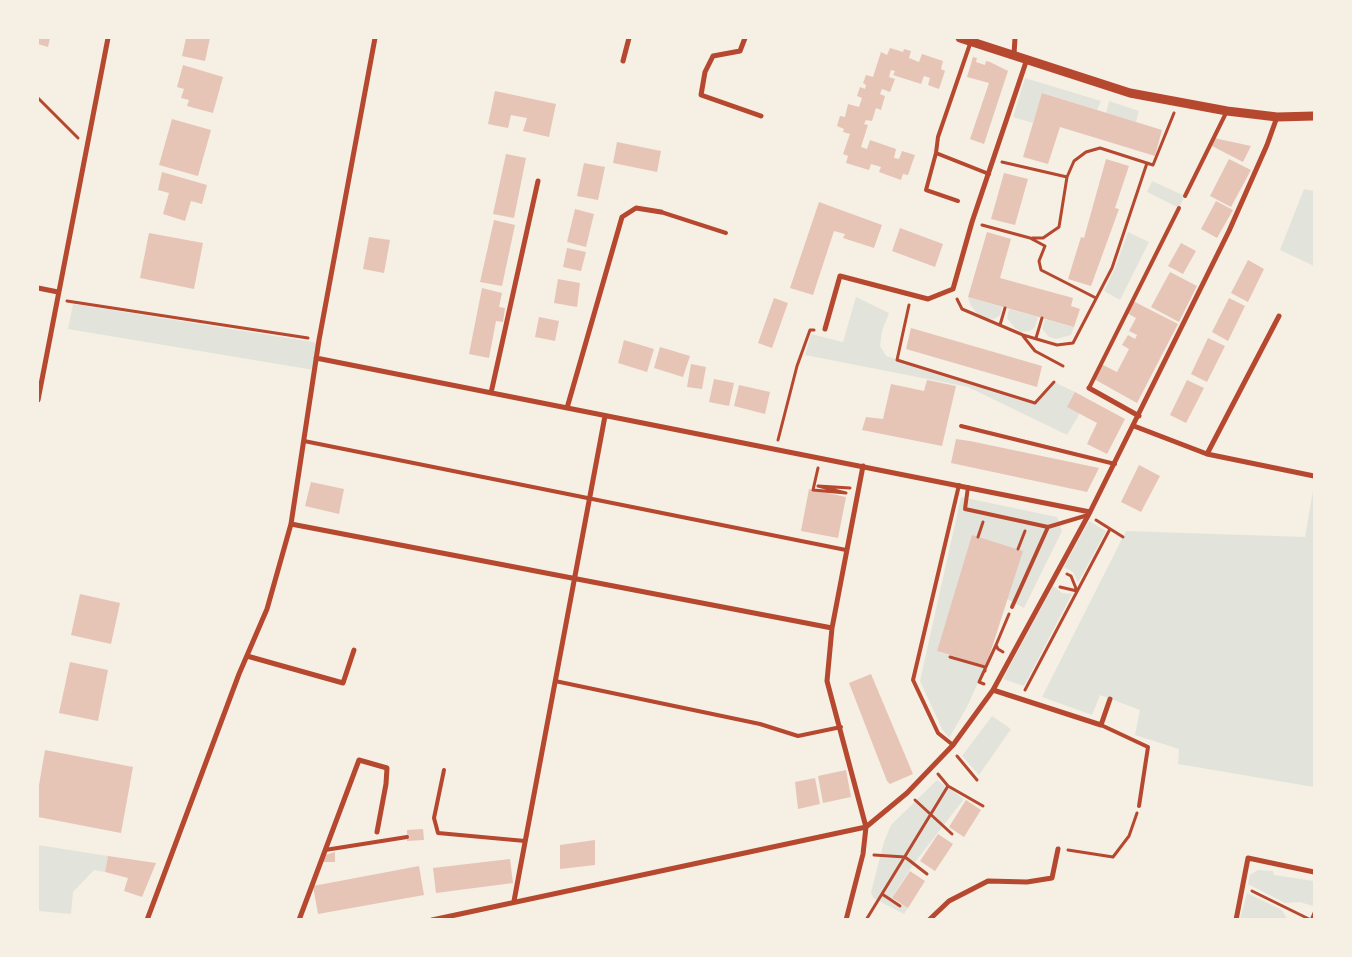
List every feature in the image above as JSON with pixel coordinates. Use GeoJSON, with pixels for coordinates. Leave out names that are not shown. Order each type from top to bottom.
{"type":"FeatureCollection","features":[{"type":"Feature","properties":{"kind":"street"},"geometry":{"type":"LineString","coordinates":[[38,400],[108,38]]}},
{"type":"Feature","properties":{"kind":"street"},"geometry":{"type":"LineString","coordinates":[[146,920],[247,656],[267,609],[291,524],[319,340],[376,38]]}},
{"type":"Feature","properties":{"kind":"street"},"geometry":{"type":"LineString","coordinates":[[623,61],[629,38]]}},
{"type":"Feature","properties":{"kind":"street"},"geometry":{"type":"LineString","coordinates":[[745,38],[740,51],[713,56],[706,72],[701,95],[762,116]]}},
{"type":"Feature","properties":{"kind":"street"},"geometry":{"type":"LineString","coordinates":[[960,38],[1027,58],[1130,94],[1228,111],[1277,117],[1314,116]]}},
{"type":"Feature","properties":{"kind":"street"},"geometry":{"type":"LineString","coordinates":[[1014,54],[1015,38]]}},
{"type":"Feature","properties":{"kind":"street"},"geometry":{"type":"LineString","coordinates":[[825,329],[840,276],[928,298],[953,289],[972,222],[1027,58]]}},
{"type":"Feature","properties":{"kind":"street"},"geometry":{"type":"LineString","coordinates":[[432,920],[866,827],[907,793],[952,746],[993,689],[1089,514],[1229,231],[1267,145],[1277,117]]}},
{"type":"Feature","properties":{"kind":"street"},"geometry":{"type":"LineString","coordinates":[[491,393],[538,181]]}},
{"type":"Feature","properties":{"kind":"street"},"geometry":{"type":"LineString","coordinates":[[567,408],[622,218],[636,208],[661,212]]}},
{"type":"Feature","properties":{"kind":"street"},"geometry":{"type":"LineString","coordinates":[[38,288],[58,292]]}},
{"type":"Feature","properties":{"kind":"street"},"geometry":{"type":"LineString","coordinates":[[1207,454],[1279,316]]}},
{"type":"Feature","properties":{"kind":"street"},"geometry":{"type":"LineString","coordinates":[[316,358],[959,485],[1089,514]]}},
{"type":"Feature","properties":{"kind":"street"},"geometry":{"type":"LineString","coordinates":[[1089,388],[1139,416]]}},
{"type":"Feature","properties":{"kind":"street"},"geometry":{"type":"LineString","coordinates":[[514,901],[605,416]]}},
{"type":"Feature","properties":{"kind":"street"},"geometry":{"type":"LineString","coordinates":[[1134,426],[1207,454],[1314,476]]}},
{"type":"Feature","properties":{"kind":"street"},"geometry":{"type":"LineString","coordinates":[[846,920],[863,854],[866,827],[841,727],[827,681],[832,628],[863,466]]}},
{"type":"Feature","properties":{"kind":"street"},"geometry":{"type":"LineString","coordinates":[[291,524],[832,628]]}},
{"type":"Feature","properties":{"kind":"street"},"geometry":{"type":"LineString","coordinates":[[247,656],[343,683],[354,650]]}},
{"type":"Feature","properties":{"kind":"street"},"geometry":{"type":"LineString","coordinates":[[993,689],[1101,725],[1110,699]]}},
{"type":"Feature","properties":{"kind":"street"},"geometry":{"type":"LineString","coordinates":[[299,920],[359,760],[387,768],[377,832]]}},
{"type":"Feature","properties":{"kind":"street"},"geometry":{"type":"LineString","coordinates":[[929,920],[949,901],[988,881],[1027,882],[1052,878],[1058,849]]}},
{"type":"Feature","properties":{"kind":"street"},"geometry":{"type":"LineString","coordinates":[[1236,920],[1248,858],[1314,872]]}},
{"type":"Feature","properties":{"kind":"lane"},"geometry":{"type":"LineString","coordinates":[[958,201],[926,190],[938,138],[971,41]]}},
{"type":"Feature","properties":{"kind":"lane"},"geometry":{"type":"LineString","coordinates":[[1185,196],[1228,111]]}},
{"type":"Feature","properties":{"kind":"lane"},"geometry":{"type":"LineString","coordinates":[[936,153],[989,174]]}},
{"type":"Feature","properties":{"kind":"lane"},"geometry":{"type":"LineString","coordinates":[[1089,388],[1179,208]]}},
{"type":"Feature","properties":{"kind":"lane"},"geometry":{"type":"LineString","coordinates":[[661,212],[726,234]]}},
{"type":"Feature","properties":{"kind":"lane"},"geometry":{"type":"LineString","coordinates":[[961,426],[1115,464]]}},
{"type":"Feature","properties":{"kind":"lane"},"geometry":{"type":"LineString","coordinates":[[304,442],[846,550]]}},
{"type":"Feature","properties":{"kind":"lane"},"geometry":{"type":"LineString","coordinates":[[952,746],[938,733],[913,680],[959,485]]}},
{"type":"Feature","properties":{"kind":"lane"},"geometry":{"type":"LineString","coordinates":[[968,487],[965,509],[986,514],[1048,527],[1089,514]]}},
{"type":"Feature","properties":{"kind":"lane"},"geometry":{"type":"LineString","coordinates":[[1012,607],[1048,527]]}},
{"type":"Feature","properties":{"kind":"lane"},"geometry":{"type":"LineString","coordinates":[[555,681],[760,724],[798,736],[841,727]]}},
{"type":"Feature","properties":{"kind":"lane"},"geometry":{"type":"LineString","coordinates":[[1101,725],[1148,747],[1139,806]]}},
{"type":"Feature","properties":{"kind":"lane"},"geometry":{"type":"LineString","coordinates":[[444,770],[434,818],[438,833],[525,841]]}},
{"type":"Feature","properties":{"kind":"lane"},"geometry":{"type":"LineString","coordinates":[[325,850],[407,837]]}},
{"type":"Feature","properties":{"kind":"path"},"geometry":{"type":"LineString","coordinates":[[38,98],[88,148]]}},
{"type":"Feature","properties":{"kind":"path"},"geometry":{"type":"LineString","coordinates":[[1030,238],[1043,238],[1059,226],[1066,177],[1074,161],[1086,152],[1100,148],[1153,165],[1178,103]]}},
{"type":"Feature","properties":{"kind":"path"},"geometry":{"type":"LineString","coordinates":[[994,160],[1066,177]]}},
{"type":"Feature","properties":{"kind":"path"},"geometry":{"type":"LineString","coordinates":[[953,289],[962,309],[1023,335],[1057,345],[1073,343],[1112,268],[1147,163]]}},
{"type":"Feature","properties":{"kind":"path"},"geometry":{"type":"LineString","coordinates":[[972,222],[1030,238],[1045,246],[1039,261],[1041,270],[1096,298]]}},
{"type":"Feature","properties":{"kind":"path"},"geometry":{"type":"LineString","coordinates":[[911,294],[897,360],[1035,403],[1054,382]]}},
{"type":"Feature","properties":{"kind":"path"},"geometry":{"type":"LineString","coordinates":[[57,299],[319,340]]}},
{"type":"Feature","properties":{"kind":"path"},"geometry":{"type":"LineString","coordinates":[[1000,326],[1006,308]]}},
{"type":"Feature","properties":{"kind":"path"},"geometry":{"type":"LineString","coordinates":[[1036,338],[1042,318]]}},
{"type":"Feature","properties":{"kind":"path"},"geometry":{"type":"LineString","coordinates":[[775,449],[797,366],[810,330],[825,329]]}},
{"type":"Feature","properties":{"kind":"path"},"geometry":{"type":"LineString","coordinates":[[1023,335],[1035,351],[1063,366]]}},
{"type":"Feature","properties":{"kind":"path"},"geometry":{"type":"LineString","coordinates":[[815,481],[813,490],[846,493],[818,486],[858,490]]}},
{"type":"Feature","properties":{"kind":"path"},"geometry":{"type":"LineString","coordinates":[[978,537],[986,514]]}},
{"type":"Feature","properties":{"kind":"path"},"geometry":{"type":"LineString","coordinates":[[1089,514],[1123,538]]}},
{"type":"Feature","properties":{"kind":"path"},"geometry":{"type":"LineString","coordinates":[[1018,550],[1028,523]]}},
{"type":"Feature","properties":{"kind":"path"},"geometry":{"type":"LineString","coordinates":[[1025,691],[1110,529]]}},
{"type":"Feature","properties":{"kind":"path"},"geometry":{"type":"LineString","coordinates":[[1058,569],[1071,576],[1077,591]]}},
{"type":"Feature","properties":{"kind":"path"},"geometry":{"type":"LineString","coordinates":[[1052,580],[1062,589],[1077,591]]}},
{"type":"Feature","properties":{"kind":"path"},"geometry":{"type":"LineString","coordinates":[[993,689],[979,682],[1012,607]]}},
{"type":"Feature","properties":{"kind":"path"},"geometry":{"type":"LineString","coordinates":[[995,647],[1011,656]]}},
{"type":"Feature","properties":{"kind":"path"},"geometry":{"type":"LineString","coordinates":[[950,657],[985,667],[985,672]]}},
{"type":"Feature","properties":{"kind":"path"},"geometry":{"type":"LineString","coordinates":[[952,746],[977,780]]}},
{"type":"Feature","properties":{"kind":"path"},"geometry":{"type":"LineString","coordinates":[[933,768],[948,786],[983,806]]}},
{"type":"Feature","properties":{"kind":"path"},"geometry":{"type":"LineString","coordinates":[[866,920],[948,786]]}},
{"type":"Feature","properties":{"kind":"path"},"geometry":{"type":"LineString","coordinates":[[907,793],[952,834]]}},
{"type":"Feature","properties":{"kind":"path"},"geometry":{"type":"LineString","coordinates":[[1058,849],[1113,857],[1129,836],[1139,806]]}},
{"type":"Feature","properties":{"kind":"path"},"geometry":{"type":"LineString","coordinates":[[863,854],[905,857],[927,874]]}},
{"type":"Feature","properties":{"kind":"path"},"geometry":{"type":"LineString","coordinates":[[1242,886],[1311,920],[1314,913]]}},
{"type":"Feature","properties":{"kind":"path"},"geometry":{"type":"LineString","coordinates":[[882,894],[900,906]]}},
{"type":"Feature","properties":{"kind":"shaded area"},"geometry":{"type":"Polygon","coordinates":[[[1025,78],[1101,101],[1097,110],[1043,93],[1033,123],[1013,117],[1025,78]]]}},
{"type":"Feature","properties":{"kind":"shaded area"},"geometry":{"type":"Polygon","coordinates":[[[1109,101],[1139,111],[1136,122],[1106,113],[1109,101]]]}},
{"type":"Feature","properties":{"kind":"shaded area"},"geometry":{"type":"Polygon","coordinates":[[[1152,181],[1185,196],[1179,208],[1147,192],[1152,181]]]}},
{"type":"Feature","properties":{"kind":"shaded area"},"geometry":{"type":"Polygon","coordinates":[[[1304,189],[1314,191],[1314,266],[1280,250],[1304,189]]]}},
{"type":"Feature","properties":{"kind":"shaded area"},"geometry":{"type":"Polygon","coordinates":[[[1128,232],[1149,242],[1120,300],[1104,291],[1115,268],[1128,232]]]}},
{"type":"Feature","properties":{"kind":"shaded area"},"geometry":{"type":"Polygon","coordinates":[[[856,297],[889,313],[882,331],[880,346],[886,356],[1035,403],[1054,382],[1075,392],[1080,413],[1067,435],[968,387],[805,355],[811,334],[843,342],[856,297]]]}},
{"type":"Feature","properties":{"kind":"shaded area"},"geometry":{"type":"Polygon","coordinates":[[[968,297],[1002,307],[1000,315],[994,319],[980,317],[971,306],[968,297]]]}},
{"type":"Feature","properties":{"kind":"shaded area"},"geometry":{"type":"Polygon","coordinates":[[[73,304],[319,343],[314,370],[68,329],[73,304]]]}},
{"type":"Feature","properties":{"kind":"shaded area"},"geometry":{"type":"Polygon","coordinates":[[[1009,309],[1038,317],[1035,327],[1030,331],[1021,332],[1015,328],[1007,318],[1009,309]]]}},
{"type":"Feature","properties":{"kind":"shaded area"},"geometry":{"type":"Polygon","coordinates":[[[1045,319],[1074,327],[1071,335],[1056,339],[1049,337],[1042,329],[1045,319]]]}},
{"type":"Feature","properties":{"kind":"shaded area"},"geometry":{"type":"Polygon","coordinates":[[[1314,485],[1314,787],[1178,764],[1179,749],[1135,735],[1140,710],[1100,695],[1092,715],[1042,697],[1126,531],[1305,537],[1314,485]]]}},
{"type":"Feature","properties":{"kind":"shaded area"},"geometry":{"type":"Polygon","coordinates":[[[961,497],[1057,517],[1062,531],[1024,608],[1007,599],[954,596],[937,651],[985,667],[967,707],[949,738],[942,729],[920,681],[961,497]]]}},
{"type":"Feature","properties":{"kind":"shaded area"},"geometry":{"type":"Polygon","coordinates":[[[1089,521],[1106,531],[1078,583],[1073,572],[1064,567],[1089,521]]]}},
{"type":"Feature","properties":{"kind":"shaded area"},"geometry":{"type":"Polygon","coordinates":[[[1053,586],[1062,593],[1072,594],[1024,686],[1003,679],[1053,586]]]}},
{"type":"Feature","properties":{"kind":"shaded area"},"geometry":{"type":"Polygon","coordinates":[[[992,716],[1011,729],[979,775],[962,756],[992,716]]]}},
{"type":"Feature","properties":{"kind":"shaded area"},"geometry":{"type":"Polygon","coordinates":[[[937,780],[964,799],[912,866],[890,901],[900,907],[902,904],[908,908],[904,914],[873,898],[871,892],[884,842],[891,825],[937,780]]]}},
{"type":"Feature","properties":{"kind":"shaded area"},"geometry":{"type":"Polygon","coordinates":[[[38,845],[108,856],[105,872],[94,870],[73,892],[71,914],[38,911],[38,845]]]}},
{"type":"Feature","properties":{"kind":"shaded area"},"geometry":{"type":"Polygon","coordinates":[[[1258,870],[1273,871],[1274,875],[1314,881],[1313,906],[1300,902],[1285,903],[1248,884],[1250,875],[1258,870]]]}},
{"type":"Feature","properties":{"kind":"shaded area"},"geometry":{"type":"Polygon","coordinates":[[[1247,893],[1282,910],[1287,919],[1240,919],[1247,893]]]}},
{"type":"Feature","properties":{"kind":"building"},"geometry":{"type":"Polygon","coordinates":[[[38,38],[50,38],[48,47],[38,44],[38,38]]]}},
{"type":"Feature","properties":{"kind":"building"},"geometry":{"type":"Polygon","coordinates":[[[186,38],[210,38],[205,61],[182,56],[186,38]]]}},
{"type":"Feature","properties":{"kind":"building"},"geometry":{"type":"Polygon","coordinates":[[[890,48],[903,52],[904,49],[911,51],[909,58],[919,62],[922,54],[943,61],[941,69],[945,71],[939,89],[928,85],[930,78],[924,76],[921,84],[893,75],[895,71],[891,70],[889,77],[895,79],[890,92],[882,89],[880,94],[885,96],[881,110],[876,108],[872,121],[866,120],[864,124],[868,125],[861,147],[867,149],[870,140],[896,149],[894,158],[899,159],[902,151],[915,155],[908,175],[903,174],[901,180],[879,172],[881,167],[871,164],[869,170],[846,163],[848,156],[843,154],[850,134],[843,132],[844,129],[837,126],[840,116],[845,117],[848,104],[859,107],[862,98],[857,96],[860,87],[865,89],[866,85],[863,83],[866,75],[873,77],[881,52],[887,55],[890,48]]]}},
{"type":"Feature","properties":{"kind":"building"},"geometry":{"type":"Polygon","coordinates":[[[973,57],[977,58],[976,62],[985,65],[986,61],[990,62],[1008,71],[984,144],[970,139],[989,83],[967,77],[973,57]]]}},
{"type":"Feature","properties":{"kind":"building"},"geometry":{"type":"Polygon","coordinates":[[[183,65],[223,77],[213,113],[187,106],[189,100],[181,98],[184,89],[177,87],[183,65]]]}},
{"type":"Feature","properties":{"kind":"building"},"geometry":{"type":"Polygon","coordinates":[[[495,91],[556,104],[549,137],[523,131],[527,118],[511,115],[508,128],[488,124],[495,91]]]}},
{"type":"Feature","properties":{"kind":"building"},"geometry":{"type":"Polygon","coordinates":[[[1042,93],[1162,130],[1155,156],[1060,127],[1048,164],[1023,157],[1042,93]]]}},
{"type":"Feature","properties":{"kind":"building"},"geometry":{"type":"Polygon","coordinates":[[[172,119],[211,130],[198,176],[159,165],[172,119]]]}},
{"type":"Feature","properties":{"kind":"building"},"geometry":{"type":"Polygon","coordinates":[[[1214,138],[1251,146],[1243,162],[1210,145],[1214,138]]]}},
{"type":"Feature","properties":{"kind":"building"},"geometry":{"type":"Polygon","coordinates":[[[617,142],[661,151],[657,172],[613,163],[617,142]]]}},
{"type":"Feature","properties":{"kind":"building"},"geometry":{"type":"Polygon","coordinates":[[[506,154],[526,158],[514,218],[493,214],[506,154]]]}},
{"type":"Feature","properties":{"kind":"building"},"geometry":{"type":"Polygon","coordinates":[[[1106,159],[1129,166],[1115,208],[1119,209],[1091,286],[1068,279],[1081,237],[1084,238],[1106,159]]]}},
{"type":"Feature","properties":{"kind":"building"},"geometry":{"type":"Polygon","coordinates":[[[1229,159],[1251,170],[1231,207],[1210,196],[1229,159]]]}},
{"type":"Feature","properties":{"kind":"building"},"geometry":{"type":"Polygon","coordinates":[[[584,163],[605,167],[598,200],[577,196],[584,163]]]}},
{"type":"Feature","properties":{"kind":"building"},"geometry":{"type":"Polygon","coordinates":[[[162,172],[207,185],[202,204],[191,201],[185,221],[163,214],[169,193],[158,190],[162,172]]]}},
{"type":"Feature","properties":{"kind":"building"},"geometry":{"type":"Polygon","coordinates":[[[1004,173],[1028,179],[1015,225],[991,219],[1004,173]]]}},
{"type":"Feature","properties":{"kind":"building"},"geometry":{"type":"Polygon","coordinates":[[[1216,201],[1233,210],[1217,238],[1201,229],[1216,201]]]}},
{"type":"Feature","properties":{"kind":"building"},"geometry":{"type":"Polygon","coordinates":[[[819,202],[882,225],[874,248],[843,238],[845,234],[834,231],[813,295],[790,288],[819,202]]]}},
{"type":"Feature","properties":{"kind":"building"},"geometry":{"type":"Polygon","coordinates":[[[575,209],[594,214],[586,247],[567,242],[575,209]]]}},
{"type":"Feature","properties":{"kind":"building"},"geometry":{"type":"Polygon","coordinates":[[[494,220],[515,225],[502,286],[480,282],[494,220]]]}},
{"type":"Feature","properties":{"kind":"building"},"geometry":{"type":"Polygon","coordinates":[[[900,228],[943,244],[935,267],[892,251],[900,228]]]}},
{"type":"Feature","properties":{"kind":"building"},"geometry":{"type":"Polygon","coordinates":[[[987,232],[1011,239],[1000,278],[1073,298],[1071,306],[1080,309],[1074,327],[968,297],[987,232]]]}},
{"type":"Feature","properties":{"kind":"building"},"geometry":{"type":"Polygon","coordinates":[[[149,233],[203,243],[194,289],[140,278],[149,233]]]}},
{"type":"Feature","properties":{"kind":"building"},"geometry":{"type":"Polygon","coordinates":[[[369,237],[390,240],[384,273],[363,269],[369,237]]]}},
{"type":"Feature","properties":{"kind":"building"},"geometry":{"type":"Polygon","coordinates":[[[1181,243],[1196,251],[1183,274],[1168,266],[1181,243]]]}},
{"type":"Feature","properties":{"kind":"building"},"geometry":{"type":"Polygon","coordinates":[[[567,248],[586,252],[581,271],[563,267],[567,248]]]}},
{"type":"Feature","properties":{"kind":"building"},"geometry":{"type":"Polygon","coordinates":[[[1248,260],[1264,269],[1248,302],[1231,293],[1248,260]]]}},
{"type":"Feature","properties":{"kind":"building"},"geometry":{"type":"Polygon","coordinates":[[[1170,272],[1197,286],[1179,322],[1151,307],[1170,272]]]}},
{"type":"Feature","properties":{"kind":"building"},"geometry":{"type":"Polygon","coordinates":[[[558,279],[580,283],[577,307],[554,303],[558,279]]]}},
{"type":"Feature","properties":{"kind":"building"},"geometry":{"type":"Polygon","coordinates":[[[482,288],[502,293],[499,307],[505,308],[503,322],[496,321],[489,358],[469,354],[482,288]]]}},
{"type":"Feature","properties":{"kind":"building"},"geometry":{"type":"Polygon","coordinates":[[[774,298],[788,303],[772,348],[758,343],[774,298]]]}},
{"type":"Feature","properties":{"kind":"building"},"geometry":{"type":"Polygon","coordinates":[[[1229,298],[1245,306],[1228,341],[1212,332],[1229,298]]]}},
{"type":"Feature","properties":{"kind":"building"},"geometry":{"type":"Polygon","coordinates":[[[1133,301],[1178,324],[1137,403],[1094,379],[1101,364],[1117,372],[1129,349],[1122,345],[1128,335],[1135,339],[1137,335],[1129,331],[1136,318],[1127,313],[1133,301]]]}},
{"type":"Feature","properties":{"kind":"building"},"geometry":{"type":"Polygon","coordinates":[[[539,317],[559,321],[555,341],[535,337],[539,317]]]}},
{"type":"Feature","properties":{"kind":"building"},"geometry":{"type":"Polygon","coordinates":[[[911,328],[1042,366],[1037,387],[906,349],[911,328]]]}},
{"type":"Feature","properties":{"kind":"building"},"geometry":{"type":"Polygon","coordinates":[[[1208,338],[1225,346],[1207,382],[1191,374],[1208,338]]]}},
{"type":"Feature","properties":{"kind":"building"},"geometry":{"type":"Polygon","coordinates":[[[624,340],[654,349],[647,372],[618,363],[624,340]]]}},
{"type":"Feature","properties":{"kind":"building"},"geometry":{"type":"Polygon","coordinates":[[[660,347],[690,356],[683,377],[654,368],[660,347]]]}},
{"type":"Feature","properties":{"kind":"building"},"geometry":{"type":"Polygon","coordinates":[[[691,364],[706,367],[702,389],[687,387],[691,364]]]}},
{"type":"Feature","properties":{"kind":"building"},"geometry":{"type":"Polygon","coordinates":[[[714,379],[734,383],[729,406],[709,402],[714,379]]]}},
{"type":"Feature","properties":{"kind":"building"},"geometry":{"type":"Polygon","coordinates":[[[927,380],[956,386],[942,446],[862,430],[866,417],[883,419],[891,384],[924,391],[927,380]]]}},
{"type":"Feature","properties":{"kind":"building"},"geometry":{"type":"Polygon","coordinates":[[[1187,380],[1204,388],[1186,423],[1170,415],[1187,380]]]}},
{"type":"Feature","properties":{"kind":"building"},"geometry":{"type":"Polygon","coordinates":[[[739,385],[770,392],[765,414],[734,406],[739,385]]]}},
{"type":"Feature","properties":{"kind":"building"},"geometry":{"type":"Polygon","coordinates":[[[1075,392],[1125,419],[1107,454],[1087,444],[1097,423],[1067,407],[1075,392]]]}},
{"type":"Feature","properties":{"kind":"building"},"geometry":{"type":"Polygon","coordinates":[[[956,439],[1099,468],[1087,492],[951,463],[956,439]]]}},
{"type":"Feature","properties":{"kind":"building"},"geometry":{"type":"Polygon","coordinates":[[[1139,465],[1160,476],[1141,512],[1121,502],[1139,465]]]}},
{"type":"Feature","properties":{"kind":"building"},"geometry":{"type":"Polygon","coordinates":[[[311,482],[344,489],[339,514],[305,506],[311,482]]]}},
{"type":"Feature","properties":{"kind":"building"},"geometry":{"type":"Polygon","coordinates":[[[809,489],[846,497],[838,538],[801,531],[809,489]]]}},
{"type":"Feature","properties":{"kind":"building"},"geometry":{"type":"Polygon","coordinates":[[[972,535],[1023,551],[986,666],[937,651],[972,535]]]}},
{"type":"Feature","properties":{"kind":"building"},"geometry":{"type":"Polygon","coordinates":[[[80,594],[120,603],[111,644],[71,635],[80,594]]]}},
{"type":"Feature","properties":{"kind":"building"},"geometry":{"type":"Polygon","coordinates":[[[70,662],[108,670],[98,721],[59,713],[70,662]]]}},
{"type":"Feature","properties":{"kind":"building"},"geometry":{"type":"Polygon","coordinates":[[[871,674],[913,774],[890,784],[887,781],[849,683],[871,674]]]}},
{"type":"Feature","properties":{"kind":"building"},"geometry":{"type":"Polygon","coordinates":[[[45,750],[133,767],[121,833],[38,817],[38,791],[45,750]]]}},
{"type":"Feature","properties":{"kind":"building"},"geometry":{"type":"Polygon","coordinates":[[[846,770],[851,797],[823,803],[818,776],[846,770]]]}},
{"type":"Feature","properties":{"kind":"building"},"geometry":{"type":"Polygon","coordinates":[[[815,778],[820,804],[798,809],[795,782],[815,778]]]}},
{"type":"Feature","properties":{"kind":"building"},"geometry":{"type":"Polygon","coordinates":[[[966,800],[981,810],[964,837],[949,827],[966,800]]]}},
{"type":"Feature","properties":{"kind":"building"},"geometry":{"type":"Polygon","coordinates":[[[423,829],[424,840],[407,841],[407,830],[423,829]]]}},
{"type":"Feature","properties":{"kind":"building"},"geometry":{"type":"Polygon","coordinates":[[[938,834],[953,844],[935,871],[920,861],[938,834]]]}},
{"type":"Feature","properties":{"kind":"building"},"geometry":{"type":"Polygon","coordinates":[[[595,840],[595,865],[560,869],[560,845],[595,840]]]}},
{"type":"Feature","properties":{"kind":"building"},"geometry":{"type":"Polygon","coordinates":[[[335,852],[335,862],[322,862],[325,855],[335,852]]]}},
{"type":"Feature","properties":{"kind":"building"},"geometry":{"type":"Polygon","coordinates":[[[108,856],[156,863],[142,897],[124,891],[128,878],[105,872],[108,856]]]}},
{"type":"Feature","properties":{"kind":"building"},"geometry":{"type":"Polygon","coordinates":[[[510,859],[513,883],[436,893],[433,868],[510,859]]]}},
{"type":"Feature","properties":{"kind":"building"},"geometry":{"type":"Polygon","coordinates":[[[419,866],[424,895],[318,914],[313,886],[419,866]]]}},
{"type":"Feature","properties":{"kind":"building"},"geometry":{"type":"Polygon","coordinates":[[[910,871],[925,881],[908,908],[892,898],[910,871]]]}}]}
